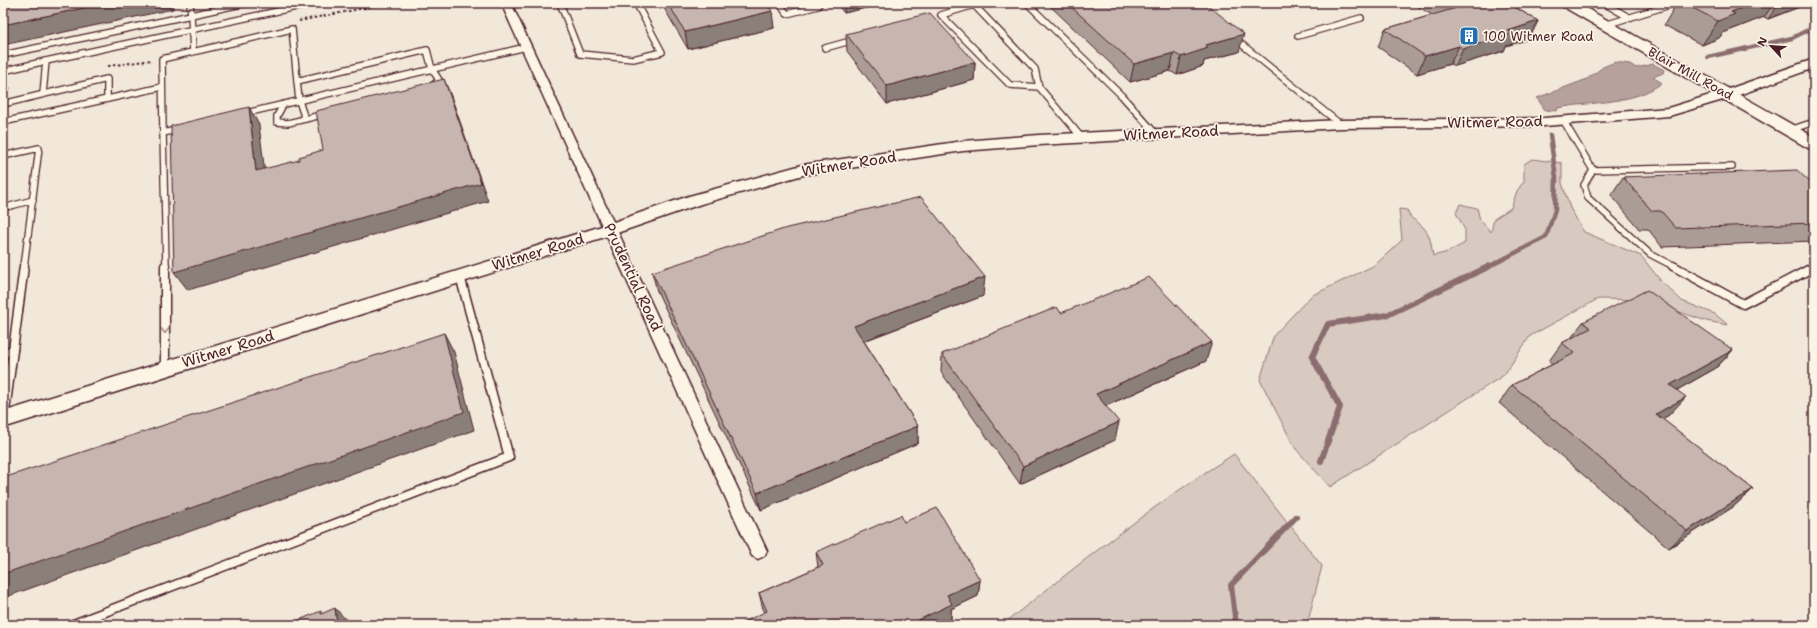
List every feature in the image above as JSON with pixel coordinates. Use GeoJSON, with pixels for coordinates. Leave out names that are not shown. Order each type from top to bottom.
{"type":"FeatureCollection","features":[{"type":"Feature","properties":{"kind":"main road","name":"Blair Mill Road"},"geometry":{"type":"LineString","coordinates":[[1572,6],[1814,144]]}},
{"type":"Feature","properties":{"kind":"street","name":"Prudential Road"},"geometry":{"type":"LineString","coordinates":[[506,3],[758,551]]}},
{"type":"Feature","properties":{"kind":"street","name":"Witmer Road"},"geometry":{"type":"LineString","coordinates":[[4,420],[611,229],[695,200],[802,170],[963,146],[1082,138],[1340,124],[1563,120],[1669,112],[1728,94],[1814,63]]}},
{"type":"Feature","properties":{"kind":"lane"},"geometry":{"type":"LineString","coordinates":[[190,3],[193,51]]}},
{"type":"Feature","properties":{"kind":"lane"},"geometry":{"type":"LineString","coordinates":[[3,55],[246,3]]}},
{"type":"Feature","properties":{"kind":"lane"},"geometry":{"type":"LineString","coordinates":[[3,71],[301,6],[300,3]]}},
{"type":"Feature","properties":{"kind":"lane"},"geometry":{"type":"LineString","coordinates":[[560,3],[580,54],[633,59],[662,52],[636,3]]}},
{"type":"Feature","properties":{"kind":"lane"},"geometry":{"type":"LineString","coordinates":[[780,3],[787,14],[818,6],[816,3]]}},
{"type":"Feature","properties":{"kind":"lane"},"geometry":{"type":"LineString","coordinates":[[1027,3],[1122,96],[1156,134]]}},
{"type":"Feature","properties":{"kind":"lane"},"geometry":{"type":"LineString","coordinates":[[1572,6],[1592,3]]}},
{"type":"Feature","properties":{"kind":"lane"},"geometry":{"type":"LineString","coordinates":[[1604,3],[1630,18]]}},
{"type":"Feature","properties":{"kind":"lane"},"geometry":{"type":"LineString","coordinates":[[1605,25],[1676,3]]}},
{"type":"Feature","properties":{"kind":"lane"},"geometry":{"type":"LineString","coordinates":[[1039,87],[1010,85],[938,16],[974,5],[1035,69],[1039,87],[1082,138]]}},
{"type":"Feature","properties":{"kind":"lane"},"geometry":{"type":"LineString","coordinates":[[1298,36],[1361,18]]}},
{"type":"Feature","properties":{"kind":"lane"},"geometry":{"type":"LineString","coordinates":[[165,369],[166,293],[162,59],[292,29],[299,101],[305,119]]}},
{"type":"Feature","properties":{"kind":"lane"},"geometry":{"type":"LineString","coordinates":[[1226,32],[1340,124]]}},
{"type":"Feature","properties":{"kind":"lane"},"geometry":{"type":"LineString","coordinates":[[825,48],[863,38]]}},
{"type":"Feature","properties":{"kind":"lane"},"geometry":{"type":"LineString","coordinates":[[238,115],[526,47]]}},
{"type":"Feature","properties":{"kind":"lane"},"geometry":{"type":"LineString","coordinates":[[297,81],[427,50],[432,69],[439,80],[434,85],[422,88]]}},
{"type":"Feature","properties":{"kind":"lane"},"geometry":{"type":"LineString","coordinates":[[43,94],[46,61]]}},
{"type":"Feature","properties":{"kind":"lane"},"geometry":{"type":"LineString","coordinates":[[3,104],[107,79],[107,99]]}},
{"type":"Feature","properties":{"kind":"lane"},"geometry":{"type":"LineString","coordinates":[[3,122],[162,87]]}},
{"type":"Feature","properties":{"kind":"lane"},"geometry":{"type":"LineString","coordinates":[[283,105],[276,116],[277,122],[288,123],[334,111]]}},
{"type":"Feature","properties":{"kind":"lane"},"geometry":{"type":"LineString","coordinates":[[1563,120],[1593,170]]}},
{"type":"Feature","properties":{"kind":"lane"},"geometry":{"type":"LineString","coordinates":[[1790,130],[1814,122]]}},
{"type":"Feature","properties":{"kind":"lane"},"geometry":{"type":"LineString","coordinates":[[163,133],[185,128]]}},
{"type":"Feature","properties":{"kind":"lane"},"geometry":{"type":"LineString","coordinates":[[3,156],[39,148],[4,420]]}},
{"type":"Feature","properties":{"kind":"lane"},"geometry":{"type":"LineString","coordinates":[[1593,170],[1732,167]]}},
{"type":"Feature","properties":{"kind":"lane"},"geometry":{"type":"LineString","coordinates":[[1593,170],[1584,185],[1588,198],[1650,254],[1743,304],[1814,267]]}},
{"type":"Feature","properties":{"kind":"lane"},"geometry":{"type":"LineString","coordinates":[[3,208],[33,200]]}},
{"type":"Feature","properties":{"kind":"lane"},"geometry":{"type":"LineString","coordinates":[[71,625],[509,457],[460,276]]}},
{"type":"Feature","properties":{"kind":"lane"},"geometry":{"type":"LineString","coordinates":[[3,353],[13,350]]}},
{"type":"Feature","properties":{"kind":"shaded area"},"geometry":{"type":"Polygon","coordinates":[[[1615,62],[1630,64],[1636,68],[1653,64],[1664,70],[1663,73],[1653,77],[1662,83],[1650,90],[1625,99],[1558,108],[1557,111],[1545,110],[1537,98],[1587,79],[1603,67],[1615,62]]]}},
{"type":"Feature","properties":{"kind":"shaded area"},"geometry":{"type":"Polygon","coordinates":[[[1532,159],[1562,163],[1562,183],[1570,208],[1584,232],[1641,256],[1661,281],[1682,301],[1715,314],[1728,325],[1706,321],[1645,300],[1598,299],[1530,336],[1504,375],[1330,487],[1295,448],[1260,380],[1274,335],[1311,296],[1375,265],[1402,240],[1399,209],[1407,210],[1411,218],[1425,229],[1430,240],[1433,256],[1448,252],[1465,243],[1465,230],[1456,213],[1460,204],[1477,208],[1480,220],[1491,232],[1494,219],[1511,208],[1517,191],[1524,181],[1524,164],[1532,159]]]}},
{"type":"Feature","properties":{"kind":"shaded area"},"geometry":{"type":"Polygon","coordinates":[[[1234,454],[1322,566],[1307,625],[1002,625],[1144,515],[1234,454]]]}},
{"type":"Feature","properties":{"kind":"building"},"geometry":{"type":"Polygon","coordinates":[[[3,3],[107,3],[3,25],[3,3]]]}},
{"type":"Feature","properties":{"kind":"building"},"geometry":{"type":"Polygon","coordinates":[[[668,3],[767,3],[772,11],[685,32],[668,3]]]}},
{"type":"Feature","properties":{"kind":"building"},"geometry":{"type":"Polygon","coordinates":[[[1067,3],[1205,3],[1244,34],[1206,45],[1208,48],[1181,57],[1174,53],[1134,64],[1067,3]]]}},
{"type":"Feature","properties":{"kind":"building"},"geometry":{"type":"Polygon","coordinates":[[[1447,3],[1508,3],[1538,21],[1508,31],[1513,33],[1463,49],[1459,46],[1425,56],[1385,29],[1456,8],[1447,3]]]}},
{"type":"Feature","properties":{"kind":"building"},"geometry":{"type":"Polygon","coordinates":[[[1683,3],[1755,3],[1731,12],[1735,14],[1718,21],[1683,3]]]}},
{"type":"Feature","properties":{"kind":"building"},"geometry":{"type":"Polygon","coordinates":[[[930,13],[975,62],[887,86],[846,34],[930,13]]]}},
{"type":"Feature","properties":{"kind":"building"},"geometry":{"type":"Polygon","coordinates":[[[444,79],[481,183],[174,272],[171,126],[249,107],[256,171],[299,160],[299,157],[323,150],[316,111],[444,79]]]}},
{"type":"Feature","properties":{"kind":"building"},"geometry":{"type":"Polygon","coordinates":[[[1797,170],[1814,186],[1814,223],[1676,228],[1661,211],[1652,211],[1623,177],[1797,170]]]}},
{"type":"Feature","properties":{"kind":"building"},"geometry":{"type":"Polygon","coordinates":[[[921,197],[985,277],[854,326],[918,426],[757,493],[652,272],[787,228],[921,197]]]}},
{"type":"Feature","properties":{"kind":"building"},"geometry":{"type":"Polygon","coordinates":[[[1149,277],[1212,342],[1096,394],[1119,422],[1023,466],[942,354],[1057,307],[1061,313],[1149,277]]]}},
{"type":"Feature","properties":{"kind":"building"},"geometry":{"type":"Polygon","coordinates":[[[1647,290],[1733,350],[1670,385],[1686,397],[1656,414],[1753,489],[1687,531],[1512,385],[1575,353],[1562,343],[1591,328],[1583,322],[1647,290]]]}},
{"type":"Feature","properties":{"kind":"building"},"geometry":{"type":"Polygon","coordinates":[[[444,333],[464,412],[3,574],[3,478],[444,333]]]}},
{"type":"Feature","properties":{"kind":"building"},"geometry":{"type":"Polygon","coordinates":[[[937,508],[980,580],[947,595],[952,604],[908,625],[737,625],[767,611],[759,593],[823,565],[816,552],[901,515],[904,522],[937,508]]]}},
{"type":"Feature","properties":{"kind":"building"},"geometry":{"type":"Polygon","coordinates":[[[335,608],[337,625],[287,625],[321,611],[321,614],[335,608]]]}},
{"type":"Feature","properties":{"kind":"waterway"},"geometry":{"type":"LineString","coordinates":[[1708,57],[1792,38],[1814,27]]}},
{"type":"Feature","properties":{"kind":"waterway"},"geometry":{"type":"LineString","coordinates":[[1489,266],[1546,237],[1555,210],[1556,178],[1550,135]]}},
{"type":"Feature","properties":{"kind":"waterway"},"geometry":{"type":"LineString","coordinates":[[1321,461],[1340,407],[1312,357],[1328,324],[1387,315],[1489,266]]}},
{"type":"Feature","properties":{"kind":"waterway"},"geometry":{"type":"LineString","coordinates":[[1236,625],[1231,585],[1296,517]]}},
{"type":"Feature","properties":{"kind":"place","name":"100 Witmer Road"},"geometry":{"type":"Point","coordinates":[1469,36]}}]}
